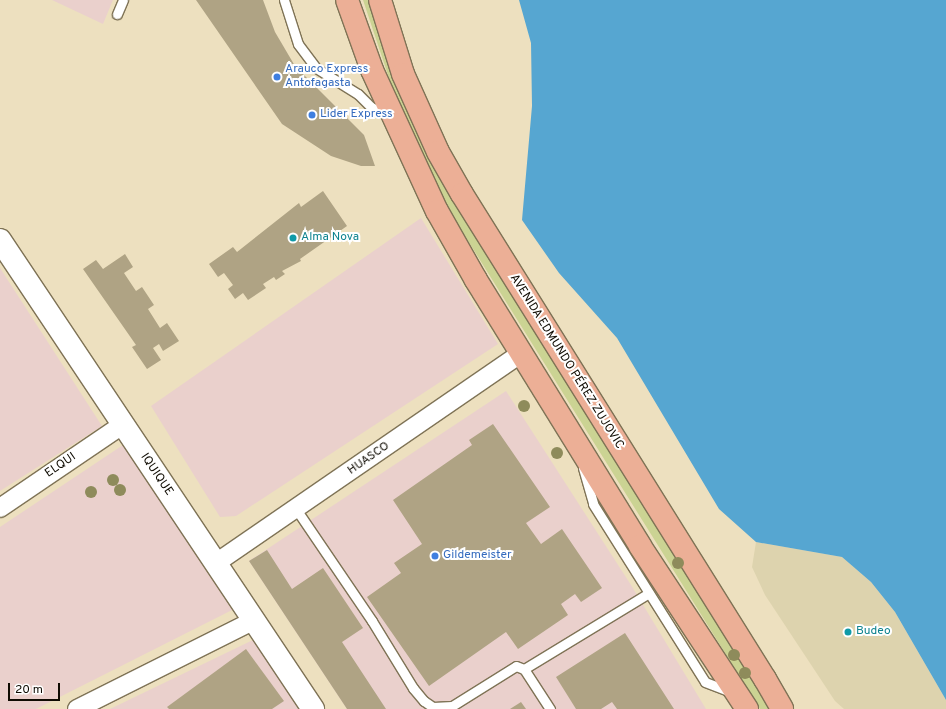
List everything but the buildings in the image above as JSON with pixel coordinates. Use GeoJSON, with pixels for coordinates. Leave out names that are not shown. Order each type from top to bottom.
{"type":"FeatureCollection","features":[{"type":"Feature","properties":{"kind":"highway"},"geometry":{"type":"LineString","coordinates":[[347,0],[372,70],[437,211],[476,280],[640,546],[742,702]]}},
{"type":"Feature","properties":{"kind":"highway","name":"AVENIDA EDMUNDO PÉREZ ZUJOVIC"},"geometry":{"type":"LineString","coordinates":[[380,0],[403,74],[438,152],[782,709]]}},
{"type":"Feature","properties":{"kind":"street","name":"IQUIQUE"},"geometry":{"type":"LineString","coordinates":[[0,240],[122,425],[313,709]]}},
{"type":"Feature","properties":{"kind":"street","name":"HUASCO"},"geometry":{"type":"LineString","coordinates":[[216,563],[522,353]]}},
{"type":"Feature","properties":{"kind":"street","name":"ELQUI"},"geometry":{"type":"LineString","coordinates":[[0,508],[122,425]]}},
{"type":"Feature","properties":{"kind":"street"},"geometry":{"type":"LineString","coordinates":[[77,709],[253,621]]}},
{"type":"Feature","properties":{"kind":"lane"},"geometry":{"type":"LineString","coordinates":[[117,14],[123,0]]}},
{"type":"Feature","properties":{"kind":"lane"},"geometry":{"type":"LineString","coordinates":[[284,0],[298,44],[316,68],[358,94],[371,107],[393,117]]}},
{"type":"Feature","properties":{"kind":"lane"},"geometry":{"type":"LineString","coordinates":[[575,440],[592,504],[705,682],[742,702]]}},
{"type":"Feature","properties":{"kind":"lane"},"geometry":{"type":"LineString","coordinates":[[296,509],[372,621],[413,688],[424,701],[433,707],[452,706],[503,672],[516,666],[524,669],[550,709]]}},
{"type":"Feature","properties":{"kind":"lane"},"geometry":{"type":"LineString","coordinates":[[524,669],[649,593]]}},
{"type":"Feature","properties":{"kind":"shaded area"},"geometry":{"type":"Polygon","coordinates":[[[52,0],[113,0],[103,24],[52,0]]]}},
{"type":"Feature","properties":{"kind":"shaded area"},"geometry":{"type":"Polygon","coordinates":[[[421,218],[498,344],[236,516],[220,517],[151,406],[421,218]]]}},
{"type":"Feature","properties":{"kind":"shaded area"},"geometry":{"type":"Polygon","coordinates":[[[0,268],[102,426],[0,491],[0,268]]]}},
{"type":"Feature","properties":{"kind":"shaded area","name":"Gildemeister"},"geometry":{"type":"Polygon","coordinates":[[[506,391],[631,585],[706,709],[347,709],[249,561],[506,391]]]}},
{"type":"Feature","properties":{"kind":"shaded area"},"geometry":{"type":"Polygon","coordinates":[[[126,443],[238,607],[36,709],[0,709],[0,527],[126,443]]]}},
{"type":"Feature","properties":{"kind":"shaded area"},"geometry":{"type":"Polygon","coordinates":[[[255,639],[300,709],[110,709],[255,639]]]}},
{"type":"Feature","properties":{"kind":"green space"},"geometry":{"type":"Polygon","coordinates":[[[363,0],[373,0],[410,107],[771,709],[760,709],[460,228],[427,167],[393,90],[363,0]]]}},
{"type":"Feature","properties":{"kind":"sand","name":"Budeo"},"geometry":{"type":"Polygon","coordinates":[[[756,542],[842,557],[871,582],[895,612],[946,700],[946,709],[844,709],[835,701],[765,595],[752,567],[756,542]]]}},
{"type":"Feature","properties":{"kind":"water"},"geometry":{"type":"Polygon","coordinates":[[[519,0],[946,0],[946,700],[895,612],[871,582],[842,557],[756,542],[719,509],[617,338],[559,273],[522,220],[532,106],[531,43],[519,0]]]}},
{"type":"Feature","properties":{"kind":"place","name":"Arauco Express Antofagasta"},"geometry":{"type":"Point","coordinates":[277,77]}},
{"type":"Feature","properties":{"kind":"place","name":"Lider Express"},"geometry":{"type":"Point","coordinates":[312,115]}},
{"type":"Feature","properties":{"kind":"place","name":"Alma Nova"},"geometry":{"type":"Point","coordinates":[293,238]}},
{"type":"Feature","properties":{"kind":"place","name":"Gildemeister"},"geometry":{"type":"Point","coordinates":[435,556]}},
{"type":"Feature","properties":{"kind":"place","name":"Budeo"},"geometry":{"type":"Point","coordinates":[848,632]}}]}
